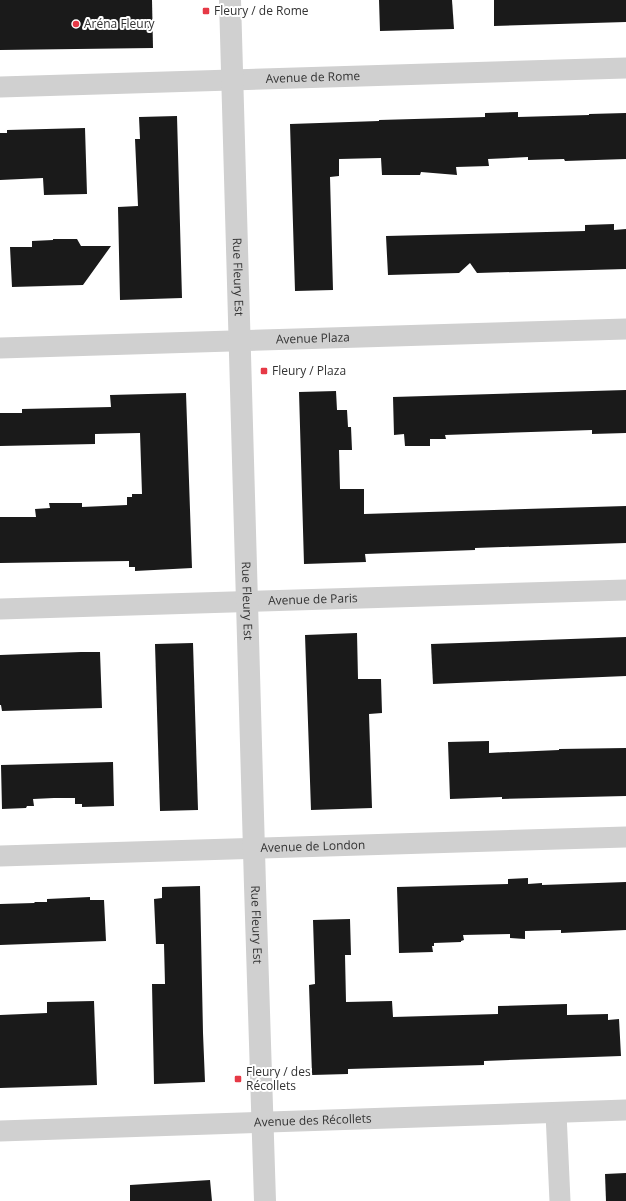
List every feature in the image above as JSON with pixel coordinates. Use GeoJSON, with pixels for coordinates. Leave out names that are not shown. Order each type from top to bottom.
{"type":"FeatureCollection","features":[{"type":"Feature","properties":{"kind":"street","name":"Rue Fleury Est"},"geometry":{"type":"LineString","coordinates":[[230,0],[265,1201]]}},
{"type":"Feature","properties":{"kind":"street","name":"Avenue de Rome"},"geometry":{"type":"LineString","coordinates":[[0,87],[626,68]]}},
{"type":"Feature","properties":{"kind":"street","name":"Avenue Plaza"},"geometry":{"type":"LineString","coordinates":[[0,348],[626,329]]}},
{"type":"Feature","properties":{"kind":"street","name":"Avenue de Paris"},"geometry":{"type":"LineString","coordinates":[[0,609],[626,590]]}},
{"type":"Feature","properties":{"kind":"street","name":"Avenue de London"},"geometry":{"type":"LineString","coordinates":[[0,856],[626,837]]}},
{"type":"Feature","properties":{"kind":"street","name":"Avenue des Récollets"},"geometry":{"type":"LineString","coordinates":[[0,1131],[626,1110]]}},
{"type":"Feature","properties":{"kind":"street"},"geometry":{"type":"LineString","coordinates":[[556,1113],[560,1201]]}},
{"type":"Feature","properties":{"kind":"building","name":"Aréna Fleury"},"geometry":{"type":"Polygon","coordinates":[[[0,0],[152,0],[153,48],[0,50],[0,0]]]}},
{"type":"Feature","properties":{"kind":"building"},"geometry":{"type":"Polygon","coordinates":[[[379,0],[452,0],[454,29],[380,31],[379,0]]]}},
{"type":"Feature","properties":{"kind":"building"},"geometry":{"type":"Polygon","coordinates":[[[494,0],[626,0],[626,22],[494,26],[494,0]]]}},
{"type":"Feature","properties":{"kind":"building"},"geometry":{"type":"Polygon","coordinates":[[[518,112],[518,117],[626,113],[626,159],[565,161],[564,159],[528,160],[528,157],[488,159],[489,166],[456,167],[457,175],[421,172],[420,175],[382,175],[381,158],[339,159],[339,176],[330,177],[333,290],[295,291],[290,124],[485,117],[485,113],[518,112]]]}},
{"type":"Feature","properties":{"kind":"building"},"geometry":{"type":"Polygon","coordinates":[[[177,116],[182,298],[120,300],[118,207],[138,206],[135,139],[140,139],[139,117],[177,116]]]}},
{"type":"Feature","properties":{"kind":"building"},"geometry":{"type":"Polygon","coordinates":[[[85,128],[87,194],[44,195],[43,178],[0,180],[0,133],[7,133],[7,130],[85,128]]]}},
{"type":"Feature","properties":{"kind":"building"},"geometry":{"type":"Polygon","coordinates":[[[614,224],[614,230],[626,229],[626,269],[477,273],[470,263],[459,273],[388,275],[386,236],[585,231],[585,225],[614,224]]]}},
{"type":"Feature","properties":{"kind":"building"},"geometry":{"type":"Polygon","coordinates":[[[77,239],[81,246],[111,246],[83,285],[12,287],[10,247],[32,247],[32,241],[77,239]]]}},
{"type":"Feature","properties":{"kind":"building"},"geometry":{"type":"Polygon","coordinates":[[[626,390],[626,433],[592,434],[592,430],[445,435],[446,439],[430,439],[430,446],[405,446],[404,434],[394,435],[393,397],[626,390]]]}},
{"type":"Feature","properties":{"kind":"building"},"geometry":{"type":"Polygon","coordinates":[[[336,391],[337,410],[347,410],[348,427],[351,427],[352,450],[339,450],[340,489],[364,489],[364,514],[626,506],[626,543],[475,548],[475,550],[365,554],[366,562],[304,564],[299,392],[336,391]]]}},
{"type":"Feature","properties":{"kind":"building"},"geometry":{"type":"Polygon","coordinates":[[[186,393],[192,568],[135,571],[135,567],[129,567],[129,561],[0,563],[0,517],[36,517],[35,509],[50,508],[49,503],[82,503],[82,507],[127,505],[127,497],[132,497],[132,494],[142,494],[140,433],[95,434],[95,444],[0,446],[0,413],[22,413],[22,409],[111,407],[110,395],[186,393]]]}},
{"type":"Feature","properties":{"kind":"building"},"geometry":{"type":"Polygon","coordinates":[[[357,633],[358,679],[381,679],[382,713],[369,714],[372,808],[311,810],[305,635],[357,633]]]}},
{"type":"Feature","properties":{"kind":"building"},"geometry":{"type":"Polygon","coordinates":[[[626,637],[626,676],[433,684],[431,644],[626,637]]]}},
{"type":"Feature","properties":{"kind":"building"},"geometry":{"type":"Polygon","coordinates":[[[193,643],[198,810],[160,811],[155,644],[193,643]]]}},
{"type":"Feature","properties":{"kind":"building"},"geometry":{"type":"Polygon","coordinates":[[[100,652],[102,708],[2,711],[0,705],[0,655],[100,652]]]}},
{"type":"Feature","properties":{"kind":"building"},"geometry":{"type":"Polygon","coordinates":[[[489,741],[489,753],[559,749],[626,748],[626,796],[450,799],[448,742],[489,741]]]}},
{"type":"Feature","properties":{"kind":"building"},"geometry":{"type":"Polygon","coordinates":[[[113,762],[114,806],[82,807],[82,804],[75,804],[75,798],[54,798],[33,799],[34,806],[27,806],[26,808],[2,809],[1,765],[113,762]]]}},
{"type":"Feature","properties":{"kind":"building"},"geometry":{"type":"Polygon","coordinates":[[[528,878],[528,884],[542,883],[542,885],[626,882],[626,930],[561,933],[561,930],[525,931],[525,939],[510,938],[510,934],[463,935],[464,940],[461,942],[434,943],[434,946],[432,946],[433,952],[399,953],[397,887],[508,884],[508,879],[528,878]]]}},
{"type":"Feature","properties":{"kind":"building"},"geometry":{"type":"Polygon","coordinates":[[[200,886],[205,1082],[154,1084],[152,984],[165,984],[164,944],[156,944],[154,899],[162,898],[162,887],[200,886]]]}},
{"type":"Feature","properties":{"kind":"building"},"geometry":{"type":"Polygon","coordinates":[[[90,897],[90,900],[104,900],[106,941],[0,945],[0,904],[47,902],[47,899],[90,897]]]}},
{"type":"Feature","properties":{"kind":"building"},"geometry":{"type":"Polygon","coordinates":[[[350,919],[351,955],[345,955],[346,1002],[392,1001],[393,1017],[498,1014],[498,1006],[567,1004],[567,1015],[608,1014],[608,1020],[619,1019],[621,1056],[484,1061],[484,1065],[348,1069],[348,1074],[312,1075],[309,985],[315,984],[313,920],[350,919]]]}},
{"type":"Feature","properties":{"kind":"building"},"geometry":{"type":"Polygon","coordinates":[[[94,1001],[97,1085],[0,1088],[0,1015],[47,1013],[47,1002],[94,1001]]]}},
{"type":"Feature","properties":{"kind":"building"},"geometry":{"type":"Polygon","coordinates":[[[626,1173],[626,1201],[606,1201],[605,1174],[626,1173]]]}},
{"type":"Feature","properties":{"kind":"building"},"geometry":{"type":"Polygon","coordinates":[[[210,1180],[212,1201],[130,1201],[130,1185],[210,1180]]]}},
{"type":"Feature","properties":{"kind":"place","name":"Fleury / de Rome"},"geometry":{"type":"Point","coordinates":[206,11]}},
{"type":"Feature","properties":{"kind":"place","name":"Aréna Fleury"},"geometry":{"type":"Point","coordinates":[76,24]}},
{"type":"Feature","properties":{"kind":"place","name":"Fleury / Plaza"},"geometry":{"type":"Point","coordinates":[264,371]}},
{"type":"Feature","properties":{"kind":"place","name":"Fleury / des Récollets"},"geometry":{"type":"Point","coordinates":[238,1079]}}]}
